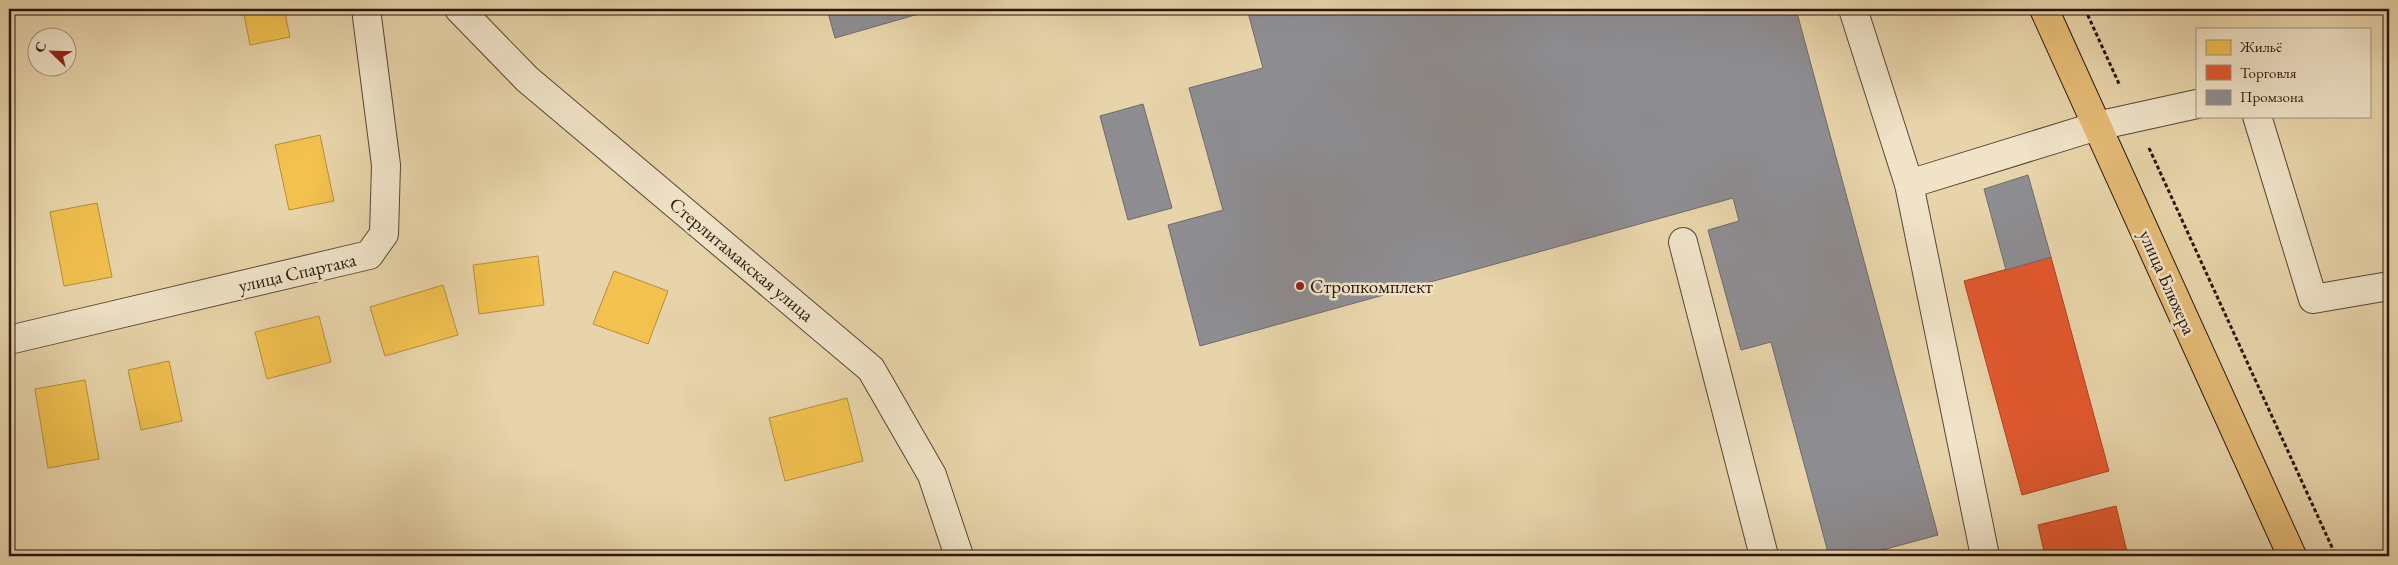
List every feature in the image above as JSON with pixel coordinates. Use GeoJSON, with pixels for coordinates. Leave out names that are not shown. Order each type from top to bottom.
{"type":"FeatureCollection","features":[{"type":"Feature","properties":{"kind":"main road","name":"улица Блюхера"},"geometry":{"type":"LineString","coordinates":[[2044,9],[2292,556]]}},
{"type":"Feature","properties":{"kind":"street","name":"улица Спартака"},"geometry":{"type":"LineString","coordinates":[[9,340],[369,255],[384,234],[386,165],[366,9]]}},
{"type":"Feature","properties":{"kind":"street","name":"Стерлитамакская улица"},"geometry":{"type":"LineString","coordinates":[[460,9],[527,79],[872,369],[932,474],[959,556]]}},
{"type":"Feature","properties":{"kind":"street"},"geometry":{"type":"LineString","coordinates":[[1853,9],[1909,184],[1985,556]]}},
{"type":"Feature","properties":{"kind":"street"},"geometry":{"type":"LineString","coordinates":[[1909,184],[2097,126],[2196,104]]}},
{"type":"Feature","properties":{"kind":"street"},"geometry":{"type":"LineString","coordinates":[[2258,118],[2313,299],[2389,286]]}},
{"type":"Feature","properties":{"kind":"street"},"geometry":{"type":"LineString","coordinates":[[1684,242],[1764,556]]}},
{"type":"Feature","properties":{"kind":"path"},"geometry":{"type":"LineString","coordinates":[[2086,9],[2336,556]]}},
{"type":"Feature","properties":{"kind":"building: Жильё"},"geometry":{"type":"Polygon","coordinates":[[[243,9],[284,9],[290,37],[250,45],[243,9]]]}},
{"type":"Feature","properties":{"kind":"building: Жильё"},"geometry":{"type":"Polygon","coordinates":[[[320,135],[334,201],[289,210],[275,145],[320,135]]]}},
{"type":"Feature","properties":{"kind":"building: Жильё"},"geometry":{"type":"Polygon","coordinates":[[[97,203],[112,277],[64,286],[50,212],[97,203]]]}},
{"type":"Feature","properties":{"kind":"building: Жильё"},"geometry":{"type":"Polygon","coordinates":[[[538,256],[544,305],[479,314],[473,265],[538,256]]]}},
{"type":"Feature","properties":{"kind":"building: Жильё"},"geometry":{"type":"Polygon","coordinates":[[[614,271],[668,291],[648,344],[593,324],[614,271]]]}},
{"type":"Feature","properties":{"kind":"building: Жильё"},"geometry":{"type":"Polygon","coordinates":[[[443,285],[458,335],[385,356],[370,307],[443,285]]]}},
{"type":"Feature","properties":{"kind":"building: Жильё"},"geometry":{"type":"Polygon","coordinates":[[[319,316],[331,362],[267,379],[255,332],[319,316]]]}},
{"type":"Feature","properties":{"kind":"building: Жильё"},"geometry":{"type":"Polygon","coordinates":[[[169,361],[182,421],[141,430],[128,370],[169,361]]]}},
{"type":"Feature","properties":{"kind":"building: Жильё"},"geometry":{"type":"Polygon","coordinates":[[[85,380],[99,459],[48,468],[35,389],[85,380]]]}},
{"type":"Feature","properties":{"kind":"building: Жильё"},"geometry":{"type":"Polygon","coordinates":[[[847,398],[863,461],[785,481],[769,418],[847,398]]]}},
{"type":"Feature","properties":{"kind":"building: Жильё"},"geometry":{"type":"Polygon","coordinates":[[[2389,512],[2389,527],[2384,514],[2389,512]]]}},
{"type":"Feature","properties":{"kind":"building: Торговля"},"geometry":{"type":"Polygon","coordinates":[[[2051,257],[2109,471],[2022,495],[1964,281],[2051,257]]]}},
{"type":"Feature","properties":{"kind":"building: Торговля"},"geometry":{"type":"Polygon","coordinates":[[[2116,506],[2128,556],[2045,556],[2038,525],[2116,506]]]}},
{"type":"Feature","properties":{"kind":"building: Промзона"},"geometry":{"type":"Polygon","coordinates":[[[827,9],[936,9],[835,38],[827,9]]]}},
{"type":"Feature","properties":{"kind":"building: Промзона","name":"Стропкомплект"},"geometry":{"type":"Polygon","coordinates":[[[1247,9],[1796,9],[1938,535],[1860,556],[1829,556],[1771,342],[1741,350],[1708,230],[1739,221],[1733,198],[1200,346],[1168,225],[1223,210],[1189,88],[1263,68],[1247,9]]]}},
{"type":"Feature","properties":{"kind":"building: Промзона"},"geometry":{"type":"Polygon","coordinates":[[[1143,104],[1172,208],[1128,220],[1100,116],[1143,104]]]}},
{"type":"Feature","properties":{"kind":"building: Промзона"},"geometry":{"type":"Polygon","coordinates":[[[2028,175],[2051,257],[2006,270],[1984,189],[2028,175]]]}},
{"type":"Feature","properties":{"kind":"place","name":"Стропкомплект"},"geometry":{"type":"Point","coordinates":[1300,286]}}]}
